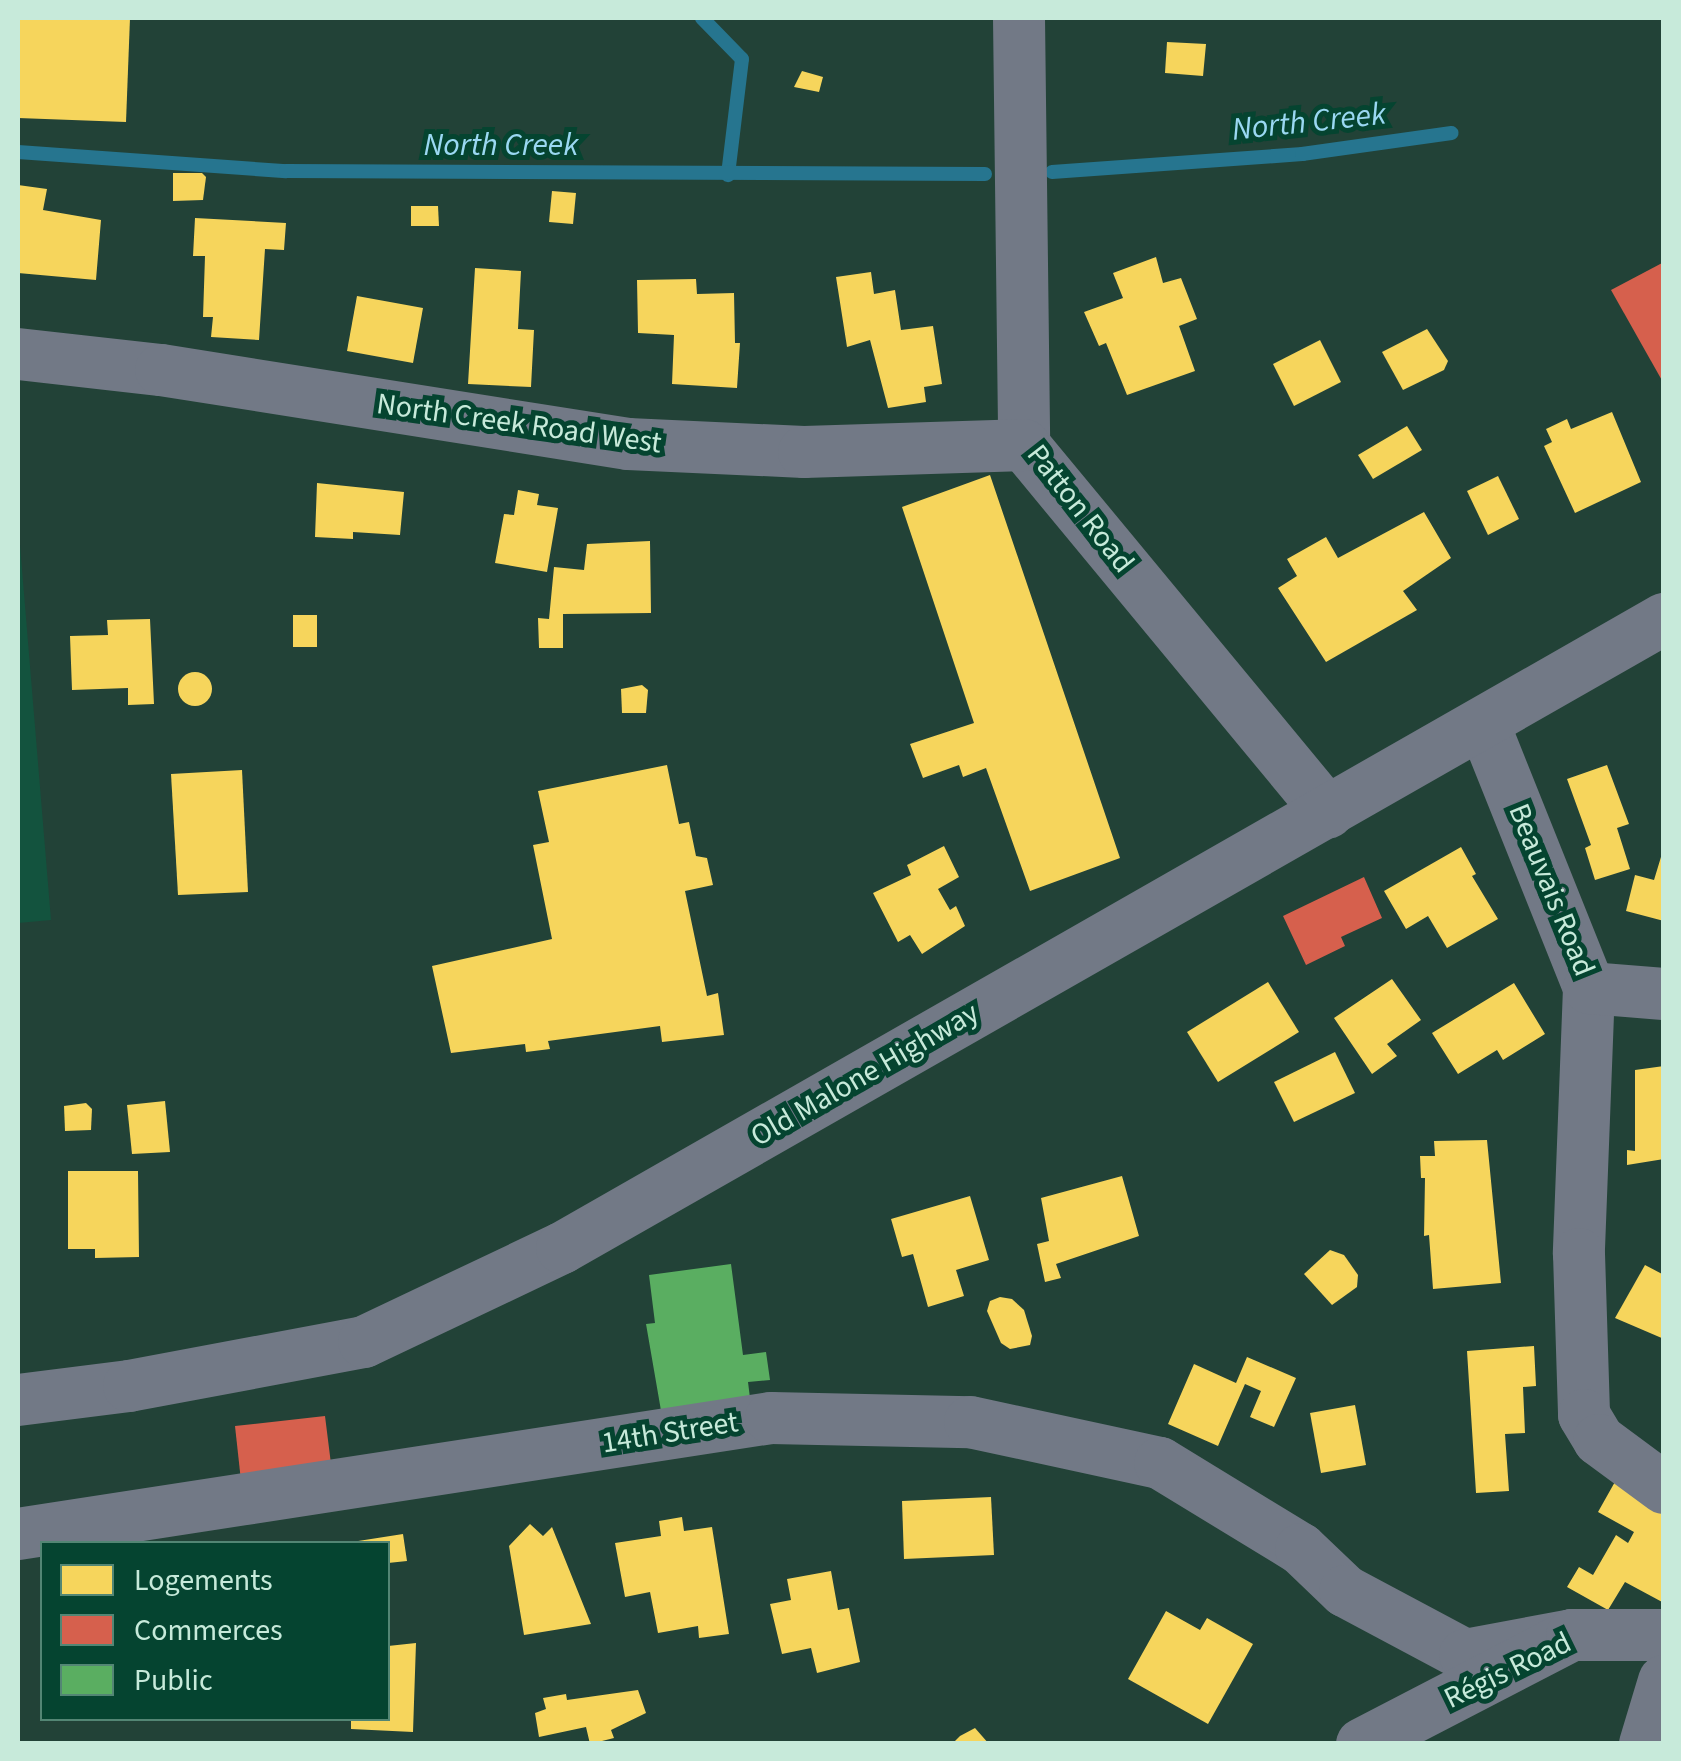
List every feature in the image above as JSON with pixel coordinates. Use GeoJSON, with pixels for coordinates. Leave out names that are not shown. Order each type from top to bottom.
{"type":"FeatureCollection","features":[{"type":"Feature","properties":{"kind":"street","name":"Patton Road"},"geometry":{"type":"LineString","coordinates":[[1019,18],[1024,445],[1328,812]]}},
{"type":"Feature","properties":{"kind":"street","name":"North Creek Road West"},"geometry":{"type":"LineString","coordinates":[[18,354],[161,370],[628,444],[804,452],[1024,445]]}},
{"type":"Feature","properties":{"kind":"street","name":"Old Malone Highway"},"geometry":{"type":"LineString","coordinates":[[18,1400],[129,1386],[364,1342],[562,1248],[1664,619]]}},
{"type":"Feature","properties":{"kind":"street","name":"Beauvais Road"},"geometry":{"type":"LineString","coordinates":[[1484,725],[1589,988],[1664,994]]}},
{"type":"Feature","properties":{"kind":"street"},"geometry":{"type":"LineString","coordinates":[[1589,988],[1579,1254],[1584,1416],[1598,1440],[1664,1488]]}},
{"type":"Feature","properties":{"kind":"street","name":"14th Street"},"geometry":{"type":"LineString","coordinates":[[18,1534],[771,1418],[970,1422],[1160,1464],[1301,1549],[1345,1591],[1465,1655],[1572,1636]]}},
{"type":"Feature","properties":{"kind":"street","name":"Régis Road"},"geometry":{"type":"LineString","coordinates":[[1362,1744],[1572,1636],[1664,1634]]}},
{"type":"Feature","properties":{"kind":"street"},"geometry":{"type":"LineString","coordinates":[[1645,1744],[1664,1682]]}},
{"type":"Feature","properties":{"kind":"shaded area"},"geometry":{"type":"Polygon","coordinates":[[[18,521],[51,920],[18,923],[18,521]]]}},
{"type":"Feature","properties":{"kind":"building: Logements"},"geometry":{"type":"Polygon","coordinates":[[[18,18],[130,18],[126,122],[18,118],[18,18]]]}},
{"type":"Feature","properties":{"kind":"building: Logements"},"geometry":{"type":"Polygon","coordinates":[[[1167,42],[1206,44],[1203,76],[1165,73],[1167,42]]]}},
{"type":"Feature","properties":{"kind":"building: Logements"},"geometry":{"type":"Polygon","coordinates":[[[802,71],[823,77],[819,92],[794,87],[802,71]]]}},
{"type":"Feature","properties":{"kind":"building: Logements"},"geometry":{"type":"Polygon","coordinates":[[[173,173],[202,173],[206,177],[203,200],[173,201],[173,173]]]}},
{"type":"Feature","properties":{"kind":"building: Logements"},"geometry":{"type":"Polygon","coordinates":[[[18,185],[47,189],[43,210],[101,220],[96,280],[18,273],[18,185]]]}},
{"type":"Feature","properties":{"kind":"building: Logements"},"geometry":{"type":"Polygon","coordinates":[[[552,191],[576,193],[573,224],[549,222],[552,191]]]}},
{"type":"Feature","properties":{"kind":"building: Logements"},"geometry":{"type":"Polygon","coordinates":[[[411,206],[438,206],[439,226],[411,226],[411,206]]]}},
{"type":"Feature","properties":{"kind":"building: Logements"},"geometry":{"type":"Polygon","coordinates":[[[195,218],[286,223],[284,250],[265,249],[259,340],[211,337],[213,317],[203,317],[205,256],[193,256],[195,218]]]}},
{"type":"Feature","properties":{"kind":"building: Logements"},"geometry":{"type":"Polygon","coordinates":[[[1156,257],[1163,283],[1181,278],[1197,319],[1179,326],[1195,371],[1127,395],[1106,343],[1099,346],[1084,312],[1123,298],[1113,273],[1156,257]]]}},
{"type":"Feature","properties":{"kind":"building: Logements"},"geometry":{"type":"Polygon","coordinates":[[[475,268],[521,271],[518,329],[534,330],[531,387],[468,384],[475,268]]]}},
{"type":"Feature","properties":{"kind":"building: Logements"},"geometry":{"type":"Polygon","coordinates":[[[871,272],[874,294],[895,290],[901,330],[933,326],[942,384],[924,387],[926,402],[888,408],[870,340],[847,347],[836,277],[871,272]]]}},
{"type":"Feature","properties":{"kind":"building: Logements"},"geometry":{"type":"Polygon","coordinates":[[[696,279],[697,294],[734,293],[735,343],[740,343],[737,388],[672,384],[674,335],[638,333],[637,280],[696,279]]]}},
{"type":"Feature","properties":{"kind":"building: Logements"},"geometry":{"type":"Polygon","coordinates":[[[357,296],[423,308],[413,363],[347,351],[357,296]]]}},
{"type":"Feature","properties":{"kind":"building: Logements"},"geometry":{"type":"Polygon","coordinates":[[[1427,329],[1448,361],[1444,370],[1403,390],[1382,352],[1427,329]]]}},
{"type":"Feature","properties":{"kind":"building: Logements"},"geometry":{"type":"Polygon","coordinates":[[[1320,340],[1341,382],[1294,406],[1273,364],[1320,340]]]}},
{"type":"Feature","properties":{"kind":"building: Logements"},"geometry":{"type":"Polygon","coordinates":[[[1612,412],[1641,482],[1575,513],[1544,446],[1552,442],[1546,429],[1567,419],[1571,429],[1612,412]]]}},
{"type":"Feature","properties":{"kind":"building: Logements"},"geometry":{"type":"Polygon","coordinates":[[[1407,426],[1422,450],[1373,479],[1358,455],[1407,426]]]}},
{"type":"Feature","properties":{"kind":"building: Logements"},"geometry":{"type":"Polygon","coordinates":[[[990,475],[1120,858],[1030,891],[986,768],[963,777],[959,765],[923,778],[910,744],[974,723],[902,507],[990,475]]]}},
{"type":"Feature","properties":{"kind":"building: Logements"},"geometry":{"type":"Polygon","coordinates":[[[1498,476],[1519,519],[1488,535],[1467,491],[1498,476]]]}},
{"type":"Feature","properties":{"kind":"building: Logements"},"geometry":{"type":"Polygon","coordinates":[[[317,483],[404,492],[400,535],[353,532],[353,539],[315,537],[317,483]]]}},
{"type":"Feature","properties":{"kind":"building: Logements"},"geometry":{"type":"Polygon","coordinates":[[[518,490],[539,494],[537,505],[558,508],[547,572],[495,563],[504,514],[514,515],[518,490]]]}},
{"type":"Feature","properties":{"kind":"building: Logements"},"geometry":{"type":"Polygon","coordinates":[[[1424,512],[1451,558],[1403,591],[1417,610],[1326,662],[1278,588],[1297,576],[1287,559],[1326,537],[1338,558],[1424,512]]]}},
{"type":"Feature","properties":{"kind":"building: Logements"},"geometry":{"type":"Polygon","coordinates":[[[650,541],[651,613],[563,614],[563,648],[539,648],[538,618],[549,619],[554,567],[584,570],[587,544],[650,541]]]}},
{"type":"Feature","properties":{"kind":"building: Logements"},"geometry":{"type":"Polygon","coordinates":[[[293,615],[317,615],[317,647],[293,647],[293,615]]]}},
{"type":"Feature","properties":{"kind":"building: Logements"},"geometry":{"type":"Polygon","coordinates":[[[150,619],[154,704],[128,705],[128,688],[72,690],[70,636],[108,635],[107,620],[150,619]]]}},
{"type":"Feature","properties":{"kind":"building: Logements"},"geometry":{"type":"Polygon","coordinates":[[[195,672],[207,677],[212,689],[207,701],[195,706],[183,701],[178,689],[183,677],[195,672]]]}},
{"type":"Feature","properties":{"kind":"building: Logements"},"geometry":{"type":"Polygon","coordinates":[[[642,685],[648,690],[646,713],[622,713],[621,689],[642,685]]]}},
{"type":"Feature","properties":{"kind":"building: Logements"},"geometry":{"type":"Polygon","coordinates":[[[667,765],[679,824],[689,822],[696,856],[707,858],[713,885],[685,891],[707,996],[718,993],[724,1035],[662,1042],[660,1026],[548,1041],[550,1049],[526,1052],[525,1044],[451,1053],[432,966],[552,939],[533,845],[549,842],[538,791],[667,765]]]}},
{"type":"Feature","properties":{"kind":"building: Logements"},"geometry":{"type":"Polygon","coordinates":[[[1607,765],[1629,824],[1617,828],[1630,869],[1595,880],[1585,848],[1591,845],[1567,779],[1607,765]]]}},
{"type":"Feature","properties":{"kind":"building: Logements"},"geometry":{"type":"Polygon","coordinates":[[[242,770],[248,892],[178,895],[171,774],[242,770]]]}},
{"type":"Feature","properties":{"kind":"building: Logements"},"geometry":{"type":"Polygon","coordinates":[[[944,846],[959,877],[938,889],[950,910],[956,906],[965,926],[922,954],[910,935],[898,942],[873,893],[911,875],[907,865],[944,846]]]}},
{"type":"Feature","properties":{"kind":"building: Logements"},"geometry":{"type":"Polygon","coordinates":[[[1461,847],[1476,874],[1472,876],[1498,919],[1447,948],[1428,916],[1406,929],[1384,891],[1461,847]]]}},
{"type":"Feature","properties":{"kind":"building: Logements"},"geometry":{"type":"Polygon","coordinates":[[[1664,847],[1664,921],[1626,911],[1635,875],[1654,880],[1664,847]]]}},
{"type":"Feature","properties":{"kind":"building: Logements"},"geometry":{"type":"Polygon","coordinates":[[[1392,979],[1421,1020],[1387,1044],[1397,1056],[1372,1074],[1334,1018],[1392,979]]]}},
{"type":"Feature","properties":{"kind":"building: Logements"},"geometry":{"type":"Polygon","coordinates":[[[1268,982],[1299,1032],[1218,1082],[1187,1032],[1268,982]]]}},
{"type":"Feature","properties":{"kind":"building: Logements"},"geometry":{"type":"Polygon","coordinates":[[[1514,983],[1545,1034],[1503,1060],[1497,1050],[1458,1074],[1432,1033],[1514,983]]]}},
{"type":"Feature","properties":{"kind":"building: Logements"},"geometry":{"type":"Polygon","coordinates":[[[1335,1052],[1355,1093],[1294,1122],[1274,1082],[1335,1052]]]}},
{"type":"Feature","properties":{"kind":"building: Logements"},"geometry":{"type":"Polygon","coordinates":[[[1664,1066],[1664,1159],[1627,1165],[1627,1150],[1635,1151],[1635,1070],[1664,1066]]]}},
{"type":"Feature","properties":{"kind":"building: Logements"},"geometry":{"type":"Polygon","coordinates":[[[165,1101],[170,1152],[132,1154],[127,1105],[165,1101]]]}},
{"type":"Feature","properties":{"kind":"building: Logements"},"geometry":{"type":"Polygon","coordinates":[[[86,1103],[92,1109],[91,1130],[65,1131],[64,1106],[86,1103]]]}},
{"type":"Feature","properties":{"kind":"building: Logements"},"geometry":{"type":"Polygon","coordinates":[[[1487,1140],[1501,1283],[1433,1289],[1429,1235],[1424,1236],[1425,1178],[1421,1178],[1420,1156],[1435,1156],[1434,1141],[1487,1140]]]}},
{"type":"Feature","properties":{"kind":"building: Logements"},"geometry":{"type":"Polygon","coordinates":[[[68,1171],[138,1171],[139,1257],[95,1258],[95,1249],[68,1249],[68,1171]]]}},
{"type":"Feature","properties":{"kind":"building: Logements"},"geometry":{"type":"Polygon","coordinates":[[[1122,1176],[1139,1236],[1056,1264],[1061,1278],[1045,1282],[1037,1244],[1049,1241],[1041,1198],[1122,1176]]]}},
{"type":"Feature","properties":{"kind":"building: Logements"},"geometry":{"type":"Polygon","coordinates":[[[970,1196],[989,1260],[956,1270],[964,1296],[928,1307],[913,1254],[902,1257],[891,1219],[970,1196]]]}},
{"type":"Feature","properties":{"kind":"building: Logements"},"geometry":{"type":"Polygon","coordinates":[[[1330,1250],[1344,1255],[1358,1275],[1357,1287],[1332,1305],[1304,1274],[1330,1250]]]}},
{"type":"Feature","properties":{"kind":"building: Logements"},"geometry":{"type":"Polygon","coordinates":[[[1645,1265],[1664,1275],[1664,1339],[1615,1318],[1645,1265]]]}},
{"type":"Feature","properties":{"kind":"building: Logements"},"geometry":{"type":"Polygon","coordinates":[[[1000,1297],[1012,1299],[1024,1310],[1032,1336],[1030,1345],[1010,1349],[1001,1343],[987,1311],[990,1301],[1000,1297]]]}},
{"type":"Feature","properties":{"kind":"building: Logements"},"geometry":{"type":"Polygon","coordinates":[[[1534,1346],[1536,1386],[1523,1387],[1525,1433],[1505,1434],[1509,1491],[1476,1493],[1467,1351],[1534,1346]]]}},
{"type":"Feature","properties":{"kind":"building: Logements"},"geometry":{"type":"Polygon","coordinates":[[[1247,1357],[1296,1378],[1274,1427],[1250,1417],[1261,1391],[1245,1384],[1218,1446],[1168,1424],[1194,1364],[1236,1383],[1247,1357]]]}},
{"type":"Feature","properties":{"kind":"building: Logements"},"geometry":{"type":"Polygon","coordinates":[[[1355,1405],[1366,1465],[1321,1473],[1310,1413],[1355,1405]]]}},
{"type":"Feature","properties":{"kind":"building: Logements"},"geometry":{"type":"Polygon","coordinates":[[[1616,1480],[1664,1507],[1664,1603],[1625,1582],[1608,1610],[1567,1587],[1579,1567],[1593,1575],[1616,1535],[1628,1543],[1634,1532],[1598,1512],[1616,1480]]]}},
{"type":"Feature","properties":{"kind":"building: Logements"},"geometry":{"type":"Polygon","coordinates":[[[991,1497],[994,1555],[904,1559],[902,1501],[991,1497]]]}},
{"type":"Feature","properties":{"kind":"building: Logements"},"geometry":{"type":"Polygon","coordinates":[[[682,1517],[684,1531],[712,1527],[729,1634],[699,1638],[698,1626],[658,1633],[650,1592],[625,1597],[615,1543],[661,1536],[659,1521],[682,1517]]]}},
{"type":"Feature","properties":{"kind":"building: Logements"},"geometry":{"type":"Polygon","coordinates":[[[530,1524],[543,1536],[552,1527],[591,1624],[524,1635],[509,1546],[530,1524]]]}},
{"type":"Feature","properties":{"kind":"building: Logements"},"geometry":{"type":"Polygon","coordinates":[[[403,1534],[407,1561],[390,1563],[390,1541],[358,1541],[403,1534]]]}},
{"type":"Feature","properties":{"kind":"building: Logements"},"geometry":{"type":"Polygon","coordinates":[[[831,1571],[838,1610],[849,1608],[860,1662],[817,1673],[811,1648],[782,1654],[770,1604],[791,1600],[787,1579],[831,1571]]]}},
{"type":"Feature","properties":{"kind":"building: Logements"},"geometry":{"type":"Polygon","coordinates":[[[1166,1611],[1200,1630],[1207,1618],[1253,1644],[1208,1724],[1128,1679],[1166,1611]]]}},
{"type":"Feature","properties":{"kind":"building: Logements"},"geometry":{"type":"Polygon","coordinates":[[[416,1643],[413,1732],[351,1729],[351,1721],[390,1721],[390,1646],[416,1643]]]}},
{"type":"Feature","properties":{"kind":"building: Logements"},"geometry":{"type":"Polygon","coordinates":[[[638,1690],[646,1713],[611,1730],[614,1738],[590,1744],[586,1727],[539,1737],[535,1713],[546,1709],[543,1698],[566,1694],[567,1700],[638,1690]]]}},
{"type":"Feature","properties":{"kind":"building: Logements"},"geometry":{"type":"Polygon","coordinates":[[[975,1728],[989,1744],[952,1744],[960,1736],[975,1728]]]}},
{"type":"Feature","properties":{"kind":"building: Commerces"},"geometry":{"type":"Polygon","coordinates":[[[1664,262],[1664,384],[1611,290],[1664,262]]]}},
{"type":"Feature","properties":{"kind":"building: Commerces"},"geometry":{"type":"Polygon","coordinates":[[[1364,877],[1382,918],[1341,937],[1345,946],[1306,965],[1283,916],[1364,877]]]}},
{"type":"Feature","properties":{"kind":"building: Commerces"},"geometry":{"type":"Polygon","coordinates":[[[325,1416],[332,1472],[241,1481],[235,1426],[325,1416]]]}},
{"type":"Feature","properties":{"kind":"building: Public"},"geometry":{"type":"Polygon","coordinates":[[[731,1264],[743,1355],[766,1352],[770,1380],[748,1382],[752,1414],[664,1428],[646,1324],[655,1323],[649,1275],[731,1264]]]}},
{"type":"Feature","properties":{"kind":"waterway"},"geometry":{"type":"LineString","coordinates":[[702,18],[742,59],[728,175]]}},
{"type":"Feature","properties":{"kind":"waterway","name":"North Creek"},"geometry":{"type":"LineString","coordinates":[[1052,172],[1302,154],[1452,133]]}},
{"type":"Feature","properties":{"kind":"waterway","name":"North Creek"},"geometry":{"type":"LineString","coordinates":[[18,152],[286,171],[985,174]]}}]}
